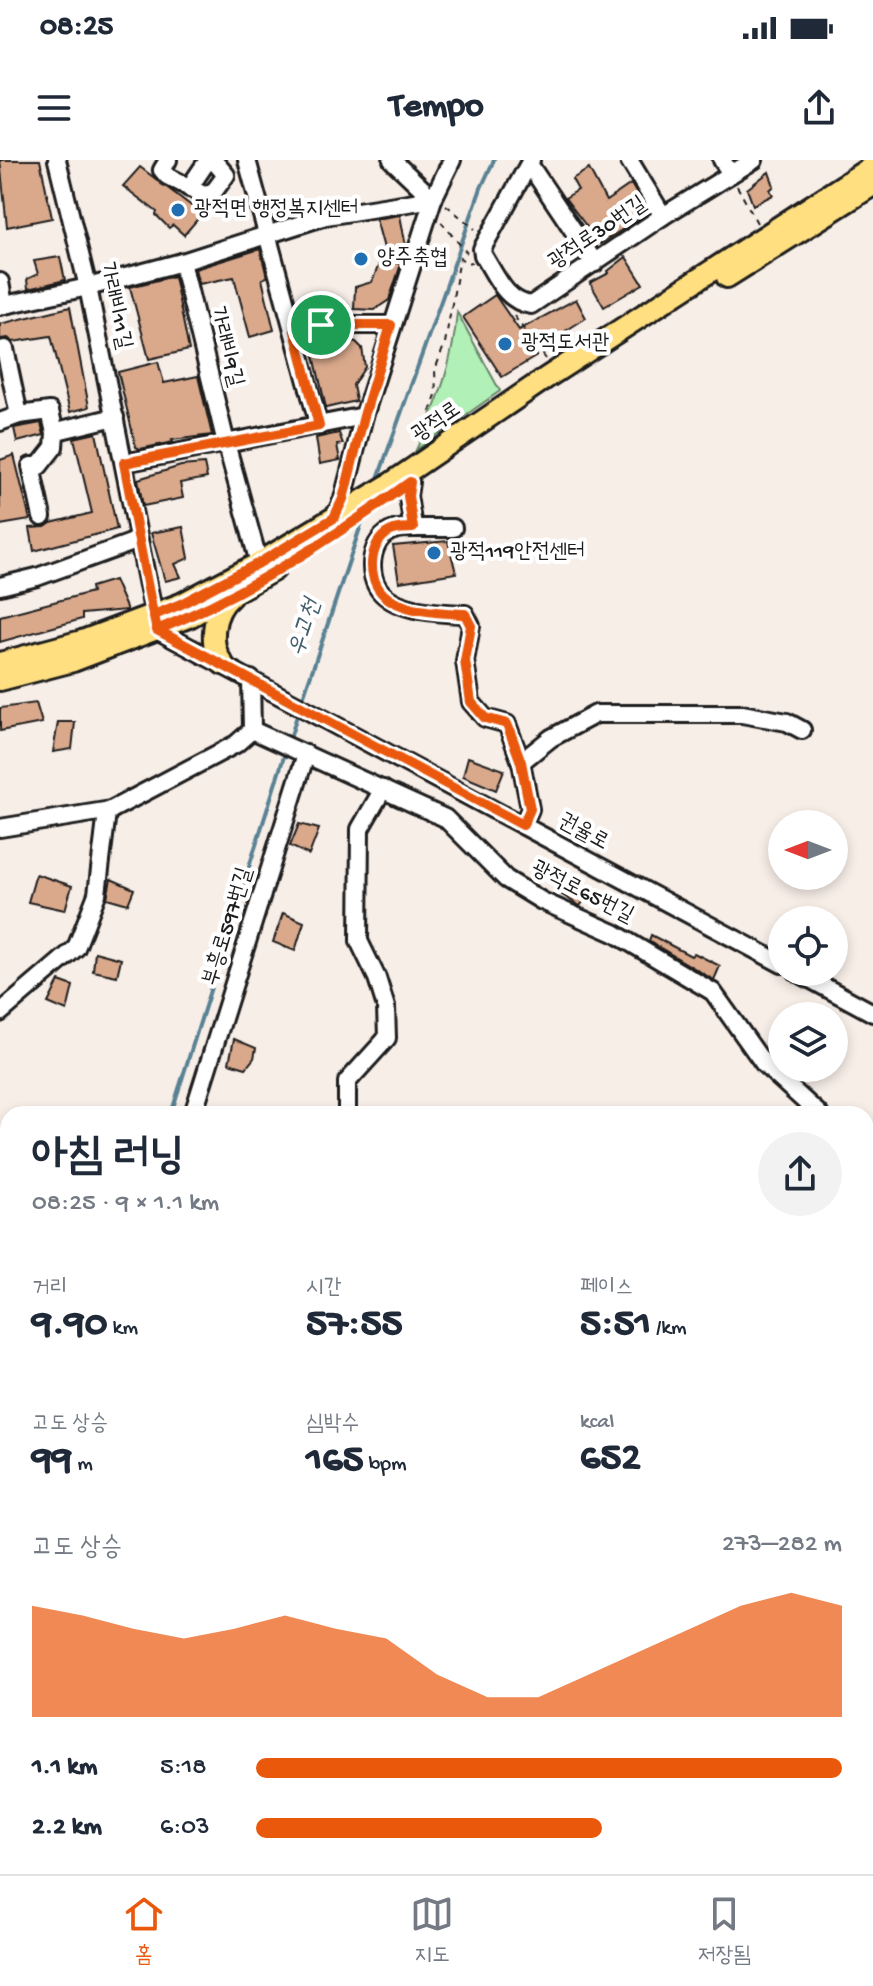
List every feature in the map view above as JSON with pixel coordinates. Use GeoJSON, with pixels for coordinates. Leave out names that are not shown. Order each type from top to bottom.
{"type":"FeatureCollection","features":[{"type":"Feature","properties":{"kind":"main road","name":"광적로"},"geometry":{"type":"LineString","coordinates":[[398,486],[546,378],[873,166]]}},
{"type":"Feature","properties":{"kind":"main road","name":"광적로"},"geometry":{"type":"LineString","coordinates":[[398,486],[873,185]]}},
{"type":"Feature","properties":{"kind":"main road"},"geometry":{"type":"LineString","coordinates":[[0,680],[73,661],[155,622],[181,604],[398,486]]}},
{"type":"Feature","properties":{"kind":"main road"},"geometry":{"type":"LineString","coordinates":[[223,664],[215,654],[213,640],[226,600],[340,519]]}},
{"type":"Feature","properties":{"kind":"main road"},"geometry":{"type":"LineString","coordinates":[[0,663],[155,622],[191,616],[240,590]]}},
{"type":"Feature","properties":{"kind":"street","name":"가래비11길"},"geometry":{"type":"LineString","coordinates":[[57,160],[88,287],[155,622]]}},
{"type":"Feature","properties":{"kind":"street"},"geometry":{"type":"LineString","coordinates":[[168,160],[162,170],[189,188],[210,160]]}},
{"type":"Feature","properties":{"kind":"street"},"geometry":{"type":"LineString","coordinates":[[247,160],[319,426]]}},
{"type":"Feature","properties":{"kind":"street"},"geometry":{"type":"LineString","coordinates":[[392,160],[437,201]]}},
{"type":"Feature","properties":{"kind":"street"},"geometry":{"type":"LineString","coordinates":[[340,519],[364,416],[391,325],[452,160]]}},
{"type":"Feature","properties":{"kind":"street"},"geometry":{"type":"LineString","coordinates":[[629,160],[663,216]]}},
{"type":"Feature","properties":{"kind":"street","name":"광적로30번길"},"geometry":{"type":"LineString","coordinates":[[530,162],[482,249],[510,297],[531,305],[729,172],[754,160]]}},
{"type":"Feature","properties":{"kind":"street"},"geometry":{"type":"LineString","coordinates":[[530,162],[595,263]]}},
{"type":"Feature","properties":{"kind":"street"},"geometry":{"type":"LineString","coordinates":[[0,282],[2,305],[88,287],[182,262],[326,216],[437,201]]}},
{"type":"Feature","properties":{"kind":"street","name":"가래비9길"},"geometry":{"type":"LineString","coordinates":[[182,262],[259,563]]}},
{"type":"Feature","properties":{"kind":"street"},"geometry":{"type":"LineString","coordinates":[[295,331],[321,325],[391,325]]}},
{"type":"Feature","properties":{"kind":"street"},"geometry":{"type":"LineString","coordinates":[[0,350],[5,349],[19,415]]}},
{"type":"Feature","properties":{"kind":"street"},"geometry":{"type":"LineString","coordinates":[[0,422],[19,415],[50,411],[55,433],[54,447],[39,466],[31,466],[42,517]]}},
{"type":"Feature","properties":{"kind":"street"},"geometry":{"type":"LineString","coordinates":[[124,463],[364,416]]}},
{"type":"Feature","properties":{"kind":"street"},"geometry":{"type":"LineString","coordinates":[[55,433],[115,417]]}},
{"type":"Feature","properties":{"kind":"street"},"geometry":{"type":"LineString","coordinates":[[398,486],[408,496],[413,528]]}},
{"type":"Feature","properties":{"kind":"street"},"geometry":{"type":"LineString","coordinates":[[453,528],[393,530],[380,539],[373,554],[371,574],[382,593],[399,603],[426,610],[465,614],[471,626],[465,661],[471,702],[485,718],[507,724],[521,762],[530,809],[523,825]]}},
{"type":"Feature","properties":{"kind":"street"},"geometry":{"type":"LineString","coordinates":[[0,586],[37,577],[139,540]]}},
{"type":"Feature","properties":{"kind":"street"},"geometry":{"type":"LineString","coordinates":[[0,1013],[76,948],[97,894],[107,812],[236,744],[252,730],[251,679],[155,622]]}},
{"type":"Feature","properties":{"kind":"street","name":"권율로"},"geometry":{"type":"LineString","coordinates":[[251,679],[768,956]]}},
{"type":"Feature","properties":{"kind":"street"},"geometry":{"type":"LineString","coordinates":[[521,762],[551,738],[596,714],[742,714],[787,722],[802,730]]}},
{"type":"Feature","properties":{"kind":"street","name":"광적로65번길"},"geometry":{"type":"LineString","coordinates":[[252,730],[445,818],[506,879],[542,901],[614,933],[713,992],[764,1064],[810,1106]]}},
{"type":"Feature","properties":{"kind":"street","name":"부흥로597번길"},"geometry":{"type":"LineString","coordinates":[[195,1106],[302,751]]}},
{"type":"Feature","properties":{"kind":"street"},"geometry":{"type":"LineString","coordinates":[[347,1106],[347,1082],[387,1038],[386,1007],[377,978],[359,941],[360,829],[383,789]]}},
{"type":"Feature","properties":{"kind":"street"},"geometry":{"type":"LineString","coordinates":[[0,828],[111,810]]}},
{"type":"Feature","properties":{"kind":"street"},"geometry":{"type":"LineString","coordinates":[[823,986],[873,1013]]}},
{"type":"Feature","properties":{"kind":"path"},"geometry":{"type":"LineString","coordinates":[[729,172],[758,224]]}},
{"type":"Feature","properties":{"kind":"path"},"geometry":{"type":"LineString","coordinates":[[437,201],[449,206],[476,230],[482,231]]}},
{"type":"Feature","properties":{"kind":"path"},"geometry":{"type":"LineString","coordinates":[[438,216],[444,228],[471,257]]}},
{"type":"Feature","properties":{"kind":"path"},"geometry":{"type":"LineString","coordinates":[[427,439],[429,415],[436,395],[435,370],[445,343],[460,258],[467,263],[473,262]]}},
{"type":"Feature","properties":{"kind":"path"},"geometry":{"type":"LineString","coordinates":[[520,322],[522,331],[549,364]]}},
{"type":"Feature","properties":{"kind":"green space"},"geometry":{"type":"Polygon","coordinates":[[[457,312],[500,391],[416,450],[443,382],[457,312]]]}},
{"type":"Feature","properties":{"kind":"building"},"geometry":{"type":"Polygon","coordinates":[[[0,160],[40,160],[52,218],[7,227],[0,160]]]}},
{"type":"Feature","properties":{"kind":"building"},"geometry":{"type":"Polygon","coordinates":[[[140,167],[202,214],[184,235],[173,225],[169,228],[156,215],[157,212],[123,186],[140,167]]]}},
{"type":"Feature","properties":{"kind":"building"},"geometry":{"type":"Polygon","coordinates":[[[589,169],[606,201],[631,184],[648,213],[600,244],[565,198],[578,190],[572,179],[589,169]]]}},
{"type":"Feature","properties":{"kind":"building"},"geometry":{"type":"Polygon","coordinates":[[[769,172],[774,186],[770,190],[773,195],[753,205],[747,189],[769,172]]]}},
{"type":"Feature","properties":{"kind":"building"},"geometry":{"type":"Polygon","coordinates":[[[400,215],[406,247],[385,252],[376,219],[400,215]]]}},
{"type":"Feature","properties":{"kind":"building"},"geometry":{"type":"Polygon","coordinates":[[[260,249],[267,277],[262,279],[274,330],[250,337],[234,277],[199,284],[195,269],[260,249]]]}},
{"type":"Feature","properties":{"kind":"building"},"geometry":{"type":"Polygon","coordinates":[[[60,257],[65,280],[28,289],[27,279],[38,274],[34,261],[60,257]]]}},
{"type":"Feature","properties":{"kind":"building"},"geometry":{"type":"Polygon","coordinates":[[[626,257],[643,284],[604,307],[590,283],[609,273],[626,257]]]}},
{"type":"Feature","properties":{"kind":"building"},"geometry":{"type":"Polygon","coordinates":[[[381,259],[401,264],[389,300],[374,310],[354,309],[355,287],[372,282],[381,259]]]}},
{"type":"Feature","properties":{"kind":"building"},"geometry":{"type":"Polygon","coordinates":[[[174,276],[189,350],[149,359],[130,287],[174,276]]]}},
{"type":"Feature","properties":{"kind":"building","name":"광적도서관"},"geometry":{"type":"Polygon","coordinates":[[[495,295],[519,330],[576,299],[586,318],[534,351],[537,356],[502,377],[463,317],[495,295]]]}},
{"type":"Feature","properties":{"kind":"building"},"geometry":{"type":"Polygon","coordinates":[[[70,307],[89,407],[70,412],[51,336],[13,342],[8,338],[0,339],[0,324],[70,307]]]}},
{"type":"Feature","properties":{"kind":"building"},"geometry":{"type":"Polygon","coordinates":[[[341,338],[356,342],[362,348],[365,367],[353,385],[356,401],[326,408],[312,347],[317,342],[341,338]]]}},
{"type":"Feature","properties":{"kind":"building"},"geometry":{"type":"Polygon","coordinates":[[[158,362],[164,383],[198,376],[212,435],[172,440],[140,449],[136,447],[118,372],[158,362]]]}},
{"type":"Feature","properties":{"kind":"building"},"geometry":{"type":"Polygon","coordinates":[[[41,423],[44,435],[17,442],[14,428],[41,423]]]}},
{"type":"Feature","properties":{"kind":"building"},"geometry":{"type":"Polygon","coordinates":[[[96,433],[117,529],[34,551],[30,528],[45,527],[92,513],[74,438],[96,433]]]}},
{"type":"Feature","properties":{"kind":"building"},"geometry":{"type":"Polygon","coordinates":[[[339,433],[343,444],[337,445],[340,460],[320,464],[316,438],[339,433]]]}},
{"type":"Feature","properties":{"kind":"building"},"geometry":{"type":"Polygon","coordinates":[[[14,455],[30,520],[0,525],[0,460],[14,455]]]}},
{"type":"Feature","properties":{"kind":"building"},"geometry":{"type":"Polygon","coordinates":[[[204,464],[207,478],[180,483],[183,498],[143,506],[138,479],[181,466],[204,464]]]}},
{"type":"Feature","properties":{"kind":"building"},"geometry":{"type":"Polygon","coordinates":[[[183,527],[189,558],[175,564],[181,577],[165,581],[151,533],[183,527]]]}},
{"type":"Feature","properties":{"kind":"building"},"geometry":{"type":"Polygon","coordinates":[[[448,541],[456,573],[399,582],[393,546],[448,541]]]}},
{"type":"Feature","properties":{"kind":"building"},"geometry":{"type":"Polygon","coordinates":[[[114,580],[127,610],[82,614],[82,619],[0,642],[0,616],[92,592],[91,587],[114,580]]]}},
{"type":"Feature","properties":{"kind":"building"},"geometry":{"type":"Polygon","coordinates":[[[36,703],[42,723],[0,731],[0,708],[36,703]]]}},
{"type":"Feature","properties":{"kind":"building"},"geometry":{"type":"Polygon","coordinates":[[[58,722],[75,722],[72,749],[53,752],[58,722]]]}},
{"type":"Feature","properties":{"kind":"building"},"geometry":{"type":"Polygon","coordinates":[[[468,757],[504,770],[496,790],[463,776],[468,757]]]}},
{"type":"Feature","properties":{"kind":"building"},"geometry":{"type":"Polygon","coordinates":[[[299,824],[319,829],[309,855],[290,846],[299,824]]]}},
{"type":"Feature","properties":{"kind":"building"},"geometry":{"type":"Polygon","coordinates":[[[36,874],[72,886],[65,910],[28,902],[36,874]]]}},
{"type":"Feature","properties":{"kind":"building"},"geometry":{"type":"Polygon","coordinates":[[[111,879],[134,889],[128,904],[107,898],[111,879]]]}},
{"type":"Feature","properties":{"kind":"building"},"geometry":{"type":"Polygon","coordinates":[[[561,882],[587,897],[580,906],[554,890],[561,882]]]}},
{"type":"Feature","properties":{"kind":"building"},"geometry":{"type":"Polygon","coordinates":[[[283,913],[304,922],[295,951],[273,942],[283,913]]]}},
{"type":"Feature","properties":{"kind":"building"},"geometry":{"type":"Polygon","coordinates":[[[651,935],[691,956],[694,953],[720,966],[714,980],[649,941],[651,935]]]}},
{"type":"Feature","properties":{"kind":"building"},"geometry":{"type":"Polygon","coordinates":[[[95,952],[121,959],[117,976],[93,971],[95,952]]]}},
{"type":"Feature","properties":{"kind":"building"},"geometry":{"type":"Polygon","coordinates":[[[59,981],[73,986],[67,1011],[48,1003],[59,981]]]}},
{"type":"Feature","properties":{"kind":"building"},"geometry":{"type":"Polygon","coordinates":[[[234,1039],[256,1048],[254,1058],[246,1068],[229,1063],[234,1039]]]}},
{"type":"Feature","properties":{"kind":"waterway","name":"우고천"},"geometry":{"type":"LineString","coordinates":[[376,484],[481,188],[494,160]]}},
{"type":"Feature","properties":{"kind":"waterway","name":"우고천"},"geometry":{"type":"LineString","coordinates":[[301,704],[367,507]]}},
{"type":"Feature","properties":{"kind":"waterway","name":"우고천"},"geometry":{"type":"LineString","coordinates":[[289,742],[298,712]]}},
{"type":"Feature","properties":{"kind":"waterway","name":"우고천"},"geometry":{"type":"LineString","coordinates":[[174,1106],[286,750]]}},
{"type":"Feature","properties":{"kind":"place","name":"광적면 행정복지센터"},"geometry":{"type":"Point","coordinates":[178,210]}},
{"type":"Feature","properties":{"kind":"place","name":"양주축협"},"geometry":{"type":"Point","coordinates":[361,259]}},
{"type":"Feature","properties":{"kind":"place","name":"광적도서관"},"geometry":{"type":"Point","coordinates":[505,344]}},
{"type":"Feature","properties":{"kind":"place","name":"광적119안전센터"},"geometry":{"type":"Point","coordinates":[434,553]}},
{"type":"Feature","properties":{"kind":"route"},"geometry":{"type":"LineString","coordinates":[[321,325],[295,331],[319,426],[124,463],[152,609],[157,630],[523,825],[530,809],[521,762],[507,724],[485,718],[471,702],[465,661],[471,626],[465,614],[426,610],[399,603],[382,593],[371,574],[373,554],[380,539],[393,530],[413,528],[408,496],[410,482],[328,537],[240,590],[157,630],[154,615],[259,563],[334,518],[343,499],[391,325],[321,325]]}}]}
